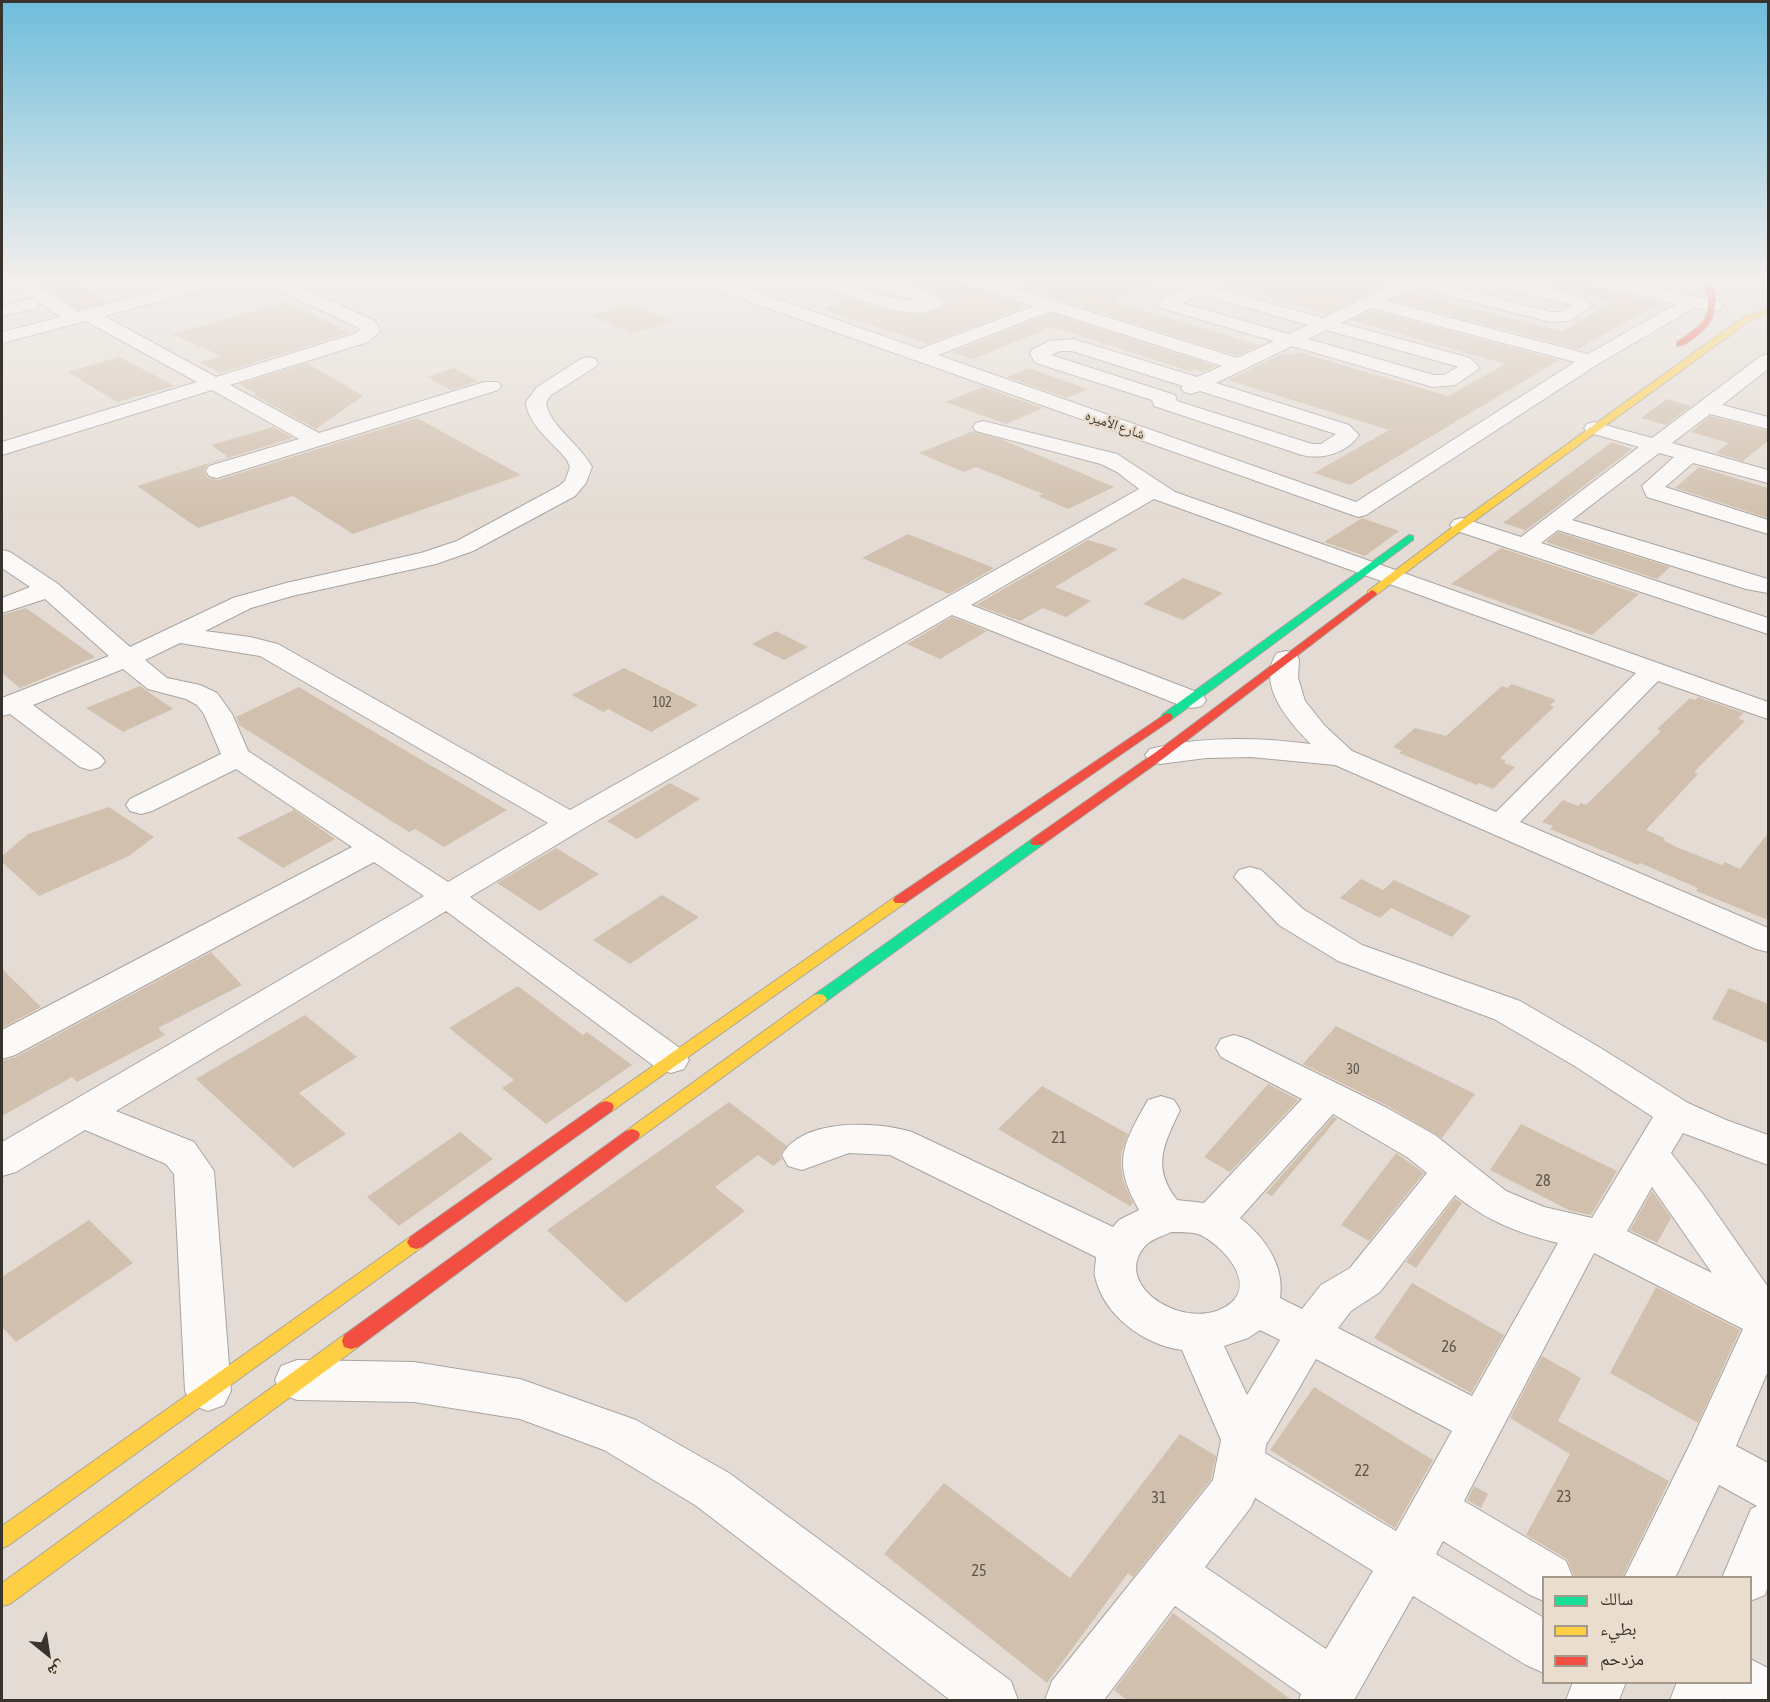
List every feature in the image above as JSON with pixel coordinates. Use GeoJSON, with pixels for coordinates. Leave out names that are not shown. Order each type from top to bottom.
{"type":"FeatureCollection","features":[{"type":"Feature","properties":{"kind":"street"},"geometry":{"type":"LineString","coordinates":[[160,358],[213,383],[317,440]]}},
{"type":"Feature","properties":{"kind":"street"},"geometry":{"type":"LineString","coordinates":[[2,449],[294,358]]}},
{"type":"Feature","properties":{"kind":"street","name":"شارع الأميره"},"geometry":{"type":"LineString","coordinates":[[926,358],[1358,510],[1591,360]]}},
{"type":"Feature","properties":{"kind":"street"},"geometry":{"type":"LineString","coordinates":[[1043,358],[1136,389],[1192,413],[1310,450],[1326,450],[1348,435],[1342,429],[1117,358]]}},
{"type":"Feature","properties":{"kind":"street"},"geometry":{"type":"LineString","coordinates":[[1218,358],[1239,365]]}},
{"type":"Feature","properties":{"kind":"street"},"geometry":{"type":"LineString","coordinates":[[1115,424],[1252,358]]}},
{"type":"Feature","properties":{"kind":"street"},"geometry":{"type":"LineString","coordinates":[[1353,358],[1433,381],[1448,381],[1470,368],[1463,362],[1450,358]]}},
{"type":"Feature","properties":{"kind":"street"},"geometry":{"type":"LineString","coordinates":[[1585,358],[1594,358]]}},
{"type":"Feature","properties":{"kind":"street"},"geometry":{"type":"LineString","coordinates":[[2,1538],[671,1060],[1160,755],[1462,525],[1692,358]]}},
{"type":"Feature","properties":{"kind":"street"},"geometry":{"type":"LineString","coordinates":[[1523,546],[1768,360]]}},
{"type":"Feature","properties":{"kind":"street"},"geometry":{"type":"LineString","coordinates":[[8,706],[128,658],[228,609],[256,598],[447,553],[482,538],[555,499],[575,483],[580,467],[573,452],[537,413],[536,402],[544,391],[588,363]]}},
{"type":"Feature","properties":{"kind":"street"},"geometry":{"type":"LineString","coordinates":[[1136,389],[1167,374]]}},
{"type":"Feature","properties":{"kind":"street"},"geometry":{"type":"LineString","coordinates":[[1745,377],[1768,384]]}},
{"type":"Feature","properties":{"kind":"street"},"geometry":{"type":"LineString","coordinates":[[217,471],[491,386]]}},
{"type":"Feature","properties":{"kind":"street"},"geometry":{"type":"LineString","coordinates":[[1192,413],[1230,394]]}},
{"type":"Feature","properties":{"kind":"street"},"geometry":{"type":"LineString","coordinates":[[1706,407],[1768,423]]}},
{"type":"Feature","properties":{"kind":"street"},"geometry":{"type":"LineString","coordinates":[[1599,425],[1768,467]]}},
{"type":"Feature","properties":{"kind":"street"},"geometry":{"type":"LineString","coordinates":[[983,426],[1110,459],[1131,470],[1154,490],[1393,578],[1768,711]]}},
{"type":"Feature","properties":{"kind":"street"},"geometry":{"type":"LineString","coordinates":[[1661,442],[1689,455],[1768,477]]}},
{"type":"Feature","properties":{"kind":"street"},"geometry":{"type":"LineString","coordinates":[[1689,455],[1653,486],[1655,492],[1768,527]]}},
{"type":"Feature","properties":{"kind":"street"},"geometry":{"type":"LineString","coordinates":[[2,1161],[570,823],[1154,490]]}},
{"type":"Feature","properties":{"kind":"street"},"geometry":{"type":"LineString","coordinates":[[1555,522],[1755,584],[1768,586]]}},
{"type":"Feature","properties":{"kind":"street"},"geometry":{"type":"LineString","coordinates":[[1462,525],[1768,626]]}},
{"type":"Feature","properties":{"kind":"street"},"geometry":{"type":"LineString","coordinates":[[2,1596],[297,1380],[919,905],[1367,568],[1425,527]]}},
{"type":"Feature","properties":{"kind":"street"},"geometry":{"type":"LineString","coordinates":[[2,556],[49,589],[158,684],[202,694],[210,700],[238,757],[447,896],[671,1060]]}},
{"type":"Feature","properties":{"kind":"street"},"geometry":{"type":"LineString","coordinates":[[2,606],[49,589]]}},
{"type":"Feature","properties":{"kind":"street"},"geometry":{"type":"LineString","coordinates":[[951,606],[1192,700]]}},
{"type":"Feature","properties":{"kind":"street"},"geometry":{"type":"LineString","coordinates":[[175,634],[250,645],[277,653],[570,823]]}},
{"type":"Feature","properties":{"kind":"street"},"geometry":{"type":"LineString","coordinates":[[1286,659],[1284,678],[1293,703],[1315,733],[1342,757]]}},
{"type":"Feature","properties":{"kind":"street"},"geometry":{"type":"LineString","coordinates":[[1500,825],[1654,670]]}},
{"type":"Feature","properties":{"kind":"street"},"geometry":{"type":"LineString","coordinates":[[8,706],[90,761]]}},
{"type":"Feature","properties":{"kind":"street"},"geometry":{"type":"LineString","coordinates":[[1160,755],[1201,748],[1248,747],[1296,749],[1342,757],[1768,941]]}},
{"type":"Feature","properties":{"kind":"street"},"geometry":{"type":"LineString","coordinates":[[141,806],[238,757]]}},
{"type":"Feature","properties":{"kind":"street"},"geometry":{"type":"LineString","coordinates":[[2,1046],[375,848]]}},
{"type":"Feature","properties":{"kind":"street"},"geometry":{"type":"LineString","coordinates":[[1250,877],[1292,917],[1350,953],[1507,1010],[1675,1113],[1712,1130],[1768,1150]]}},
{"type":"Feature","properties":{"kind":"street"},"geometry":{"type":"LineString","coordinates":[[1234,1048],[1373,1118],[1421,1146],[1492,1202],[1536,1221],[1594,1235],[1768,1321]]}},
{"type":"Feature","properties":{"kind":"street"},"geometry":{"type":"LineString","coordinates":[[1212,1222],[1328,1095]]}},
{"type":"Feature","properties":{"kind":"street"},"geometry":{"type":"LineString","coordinates":[[1161,1110],[1140,1157],[1142,1177],[1150,1197],[1166,1216]]}},
{"type":"Feature","properties":{"kind":"street"},"geometry":{"type":"LineString","coordinates":[[82,1113],[180,1153],[188,1160],[194,1171],[208,1391]]}},
{"type":"Feature","properties":{"kind":"street"},"geometry":{"type":"LineString","coordinates":[[1170,1573],[1329,1693],[1405,1563],[1481,1423],[1594,1235],[1650,1154],[1675,1113]]}},
{"type":"Feature","properties":{"kind":"street"},"geometry":{"type":"LineString","coordinates":[[802,1155],[823,1143],[848,1137],[874,1137],[898,1142],[1118,1249]]}},
{"type":"Feature","properties":{"kind":"street"},"geometry":{"type":"LineString","coordinates":[[1650,1154],[1689,1205],[1768,1321]]}},
{"type":"Feature","properties":{"kind":"street"},"geometry":{"type":"LineString","coordinates":[[1071,1701],[1234,1491],[1243,1452],[1308,1334],[1336,1298],[1365,1280],[1451,1171]]}},
{"type":"Feature","properties":{"kind":"street"},"geometry":{"type":"LineString","coordinates":[[1166,1216],[1189,1216],[1212,1222],[1233,1234],[1249,1249],[1258,1268],[1261,1288],[1255,1306],[1241,1321],[1221,1331],[1197,1334],[1172,1331],[1150,1321],[1131,1305],[1119,1287],[1115,1268],[1118,1249],[1129,1233],[1145,1222],[1166,1216]]}},
{"type":"Feature","properties":{"kind":"street"},"geometry":{"type":"LineString","coordinates":[[1255,1306],[1481,1423]]}},
{"type":"Feature","properties":{"kind":"street"},"geometry":{"type":"LineString","coordinates":[[1650,1576],[1709,1455],[1768,1321]]}},
{"type":"Feature","properties":{"kind":"street"},"geometry":{"type":"LineString","coordinates":[[1197,1334],[1243,1452],[1405,1563],[1542,1646]]}},
{"type":"Feature","properties":{"kind":"street"},"geometry":{"type":"LineString","coordinates":[[297,1380],[414,1382],[520,1399],[620,1435],[712,1490],[992,1701]]}},
{"type":"Feature","properties":{"kind":"street"},"geometry":{"type":"LineString","coordinates":[[1709,1455],[1768,1488]]}},
{"type":"Feature","properties":{"kind":"street"},"geometry":{"type":"LineString","coordinates":[[1434,1509],[1545,1576]]}},
{"type":"Feature","properties":{"kind":"street"},"geometry":{"type":"LineString","coordinates":[[1748,1576],[1768,1525]]}},
{"type":"Feature","properties":{"kind":"street"},"geometry":{"type":"LineString","coordinates":[[1592,1701],[1600,1684]]}},
{"type":"Feature","properties":{"kind":"street"},"geometry":{"type":"LineString","coordinates":[[1696,1701],[1703,1684]]}},
{"type":"Feature","properties":{"kind":"street"},"geometry":{"type":"LineString","coordinates":[[1745,1684],[1768,1699]]}},
{"type":"Feature","properties":{"kind":"building"},"geometry":{"type":"Polygon","coordinates":[[[114,358],[122,358],[175,386],[117,402],[68,372],[114,358]]]}},
{"type":"Feature","properties":{"kind":"building"},"geometry":{"type":"Polygon","coordinates":[[[213,358],[267,358],[220,373],[200,362],[213,358]]]}},
{"type":"Feature","properties":{"kind":"building"},"geometry":{"type":"Polygon","coordinates":[[[1151,358],[1192,358],[1216,366],[1203,372],[1194,369],[1190,371],[1151,358]]]}},
{"type":"Feature","properties":{"kind":"building"},"geometry":{"type":"Polygon","coordinates":[[[1273,358],[1320,358],[1448,396],[1505,364],[1485,358],[1559,360],[1350,485],[1314,473],[1389,430],[1228,380],[1273,358]]]}},
{"type":"Feature","properties":{"kind":"building"},"geometry":{"type":"Polygon","coordinates":[[[307,363],[363,396],[316,429],[254,395],[255,393],[239,384],[307,363]]]}},
{"type":"Feature","properties":{"kind":"building"},"geometry":{"type":"Polygon","coordinates":[[[454,368],[478,381],[451,390],[427,377],[454,368]]]}},
{"type":"Feature","properties":{"kind":"building"},"geometry":{"type":"Polygon","coordinates":[[[1028,368],[1088,389],[1067,398],[1007,377],[1028,368]]]}},
{"type":"Feature","properties":{"kind":"building"},"geometry":{"type":"Polygon","coordinates":[[[983,387],[1043,408],[1006,424],[945,402],[983,387]]]}},
{"type":"Feature","properties":{"kind":"building"},"geometry":{"type":"Polygon","coordinates":[[[1667,399],[1691,406],[1666,425],[1641,418],[1667,399]]]}},
{"type":"Feature","properties":{"kind":"building"},"geometry":{"type":"Polygon","coordinates":[[[1710,416],[1768,431],[1768,441],[1743,461],[1716,453],[1729,443],[1691,432],[1710,416]]]}},
{"type":"Feature","properties":{"kind":"building"},"geometry":{"type":"Polygon","coordinates":[[[417,418],[521,475],[353,534],[293,496],[198,528],[137,486],[228,457],[211,445],[273,427],[293,438],[208,464],[204,470],[207,477],[218,480],[417,418]]]}},
{"type":"Feature","properties":{"kind":"building"},"geometry":{"type":"Polygon","coordinates":[[[973,431],[1003,440],[1114,487],[1068,509],[1038,496],[1043,494],[976,467],[964,472],[919,453],[973,431]]]}},
{"type":"Feature","properties":{"kind":"building"},"geometry":{"type":"Polygon","coordinates":[[[1612,442],[1632,449],[1521,534],[1525,530],[1503,523],[1612,442]]]}},
{"type":"Feature","properties":{"kind":"building"},"geometry":{"type":"Polygon","coordinates":[[[1699,467],[1768,488],[1768,518],[1675,488],[1699,467]]]}},
{"type":"Feature","properties":{"kind":"building"},"geometry":{"type":"Polygon","coordinates":[[[1362,518],[1399,531],[1365,556],[1324,542],[1362,518]]]}},
{"type":"Feature","properties":{"kind":"building"},"geometry":{"type":"Polygon","coordinates":[[[1558,532],[1670,567],[1657,579],[1546,542],[1558,532]]]}},
{"type":"Feature","properties":{"kind":"building"},"geometry":{"type":"Polygon","coordinates":[[[908,534],[994,568],[949,594],[862,558],[908,534]]]}},
{"type":"Feature","properties":{"kind":"building"},"geometry":{"type":"Polygon","coordinates":[[[1088,540],[1118,549],[1055,587],[1091,601],[1066,617],[1043,608],[1020,621],[976,605],[1088,540]]]}},
{"type":"Feature","properties":{"kind":"building"},"geometry":{"type":"Polygon","coordinates":[[[1501,548],[1639,594],[1592,635],[1451,584],[1501,548]]]}},
{"type":"Feature","properties":{"kind":"building"},"geometry":{"type":"Polygon","coordinates":[[[1183,578],[1223,593],[1183,620],[1143,604],[1183,578]]]}},
{"type":"Feature","properties":{"kind":"building"},"geometry":{"type":"Polygon","coordinates":[[[26,608],[95,657],[20,688],[2,673],[2,615],[26,608]]]}},
{"type":"Feature","properties":{"kind":"building"},"geometry":{"type":"Polygon","coordinates":[[[952,617],[987,631],[940,659],[907,644],[952,617]]]}},
{"type":"Feature","properties":{"kind":"building"},"geometry":{"type":"Polygon","coordinates":[[[776,631],[808,647],[784,660],[752,644],[776,631]]]}},
{"type":"Feature","properties":{"kind":"building"},"geometry":{"type":"Polygon","coordinates":[[[624,668],[698,705],[651,732],[608,709],[603,712],[572,695],[624,668]]]}},
{"type":"Feature","properties":{"kind":"building"},"geometry":{"type":"Polygon","coordinates":[[[1512,684],[1556,700],[1550,705],[1554,707],[1500,758],[1506,761],[1504,763],[1515,767],[1493,789],[1479,783],[1477,785],[1399,753],[1402,751],[1393,747],[1415,728],[1446,736],[1502,686],[1507,688],[1512,684]]]}},
{"type":"Feature","properties":{"kind":"building"},"geometry":{"type":"Polygon","coordinates":[[[140,686],[173,709],[123,732],[86,708],[140,686]]]}},
{"type":"Feature","properties":{"kind":"building"},"geometry":{"type":"Polygon","coordinates":[[[299,687],[507,810],[444,847],[415,829],[409,832],[239,725],[236,717],[299,687]]]}},
{"type":"Feature","properties":{"kind":"building"},"geometry":{"type":"Polygon","coordinates":[[[1698,697],[1744,713],[1738,718],[1745,721],[1694,772],[1698,774],[1646,830],[1665,838],[1663,840],[1676,847],[1722,865],[1725,862],[1740,869],[1768,833],[1768,920],[1696,891],[1698,888],[1640,863],[1638,865],[1550,829],[1553,826],[1542,822],[1563,800],[1578,806],[1581,803],[1586,805],[1661,731],[1657,729],[1690,698],[1695,700],[1698,697]]]}},
{"type":"Feature","properties":{"kind":"building"},"geometry":{"type":"Polygon","coordinates":[[[670,783],[700,799],[637,839],[607,821],[670,783]]]}},
{"type":"Feature","properties":{"kind":"building"},"geometry":{"type":"Polygon","coordinates":[[[109,807],[154,837],[129,856],[39,896],[2,862],[2,856],[28,834],[109,807]]]}},
{"type":"Feature","properties":{"kind":"building"},"geometry":{"type":"Polygon","coordinates":[[[294,810],[335,839],[283,868],[237,838],[294,810]]]}},
{"type":"Feature","properties":{"kind":"building"},"geometry":{"type":"Polygon","coordinates":[[[556,848],[599,874],[540,911],[497,883],[556,848]]]}},
{"type":"Feature","properties":{"kind":"building"},"geometry":{"type":"Polygon","coordinates":[[[1361,879],[1383,890],[1394,880],[1471,916],[1452,937],[1391,908],[1380,918],[1340,898],[1361,879]]]}},
{"type":"Feature","properties":{"kind":"building"},"geometry":{"type":"Polygon","coordinates":[[[662,895],[699,917],[630,964],[593,940],[662,895]]]}},
{"type":"Feature","properties":{"kind":"building"},"geometry":{"type":"Polygon","coordinates":[[[211,952],[242,985],[158,1028],[165,1035],[77,1082],[72,1077],[2,1116],[2,1061],[16,1057],[211,952]]]}},
{"type":"Feature","properties":{"kind":"building"},"geometry":{"type":"Polygon","coordinates":[[[2,969],[41,1007],[2,1028],[2,969]]]}},
{"type":"Feature","properties":{"kind":"building"},"geometry":{"type":"Polygon","coordinates":[[[518,986],[583,1035],[587,1032],[632,1065],[546,1124],[502,1088],[514,1080],[449,1028],[518,986]]]}},
{"type":"Feature","properties":{"kind":"building"},"geometry":{"type":"Polygon","coordinates":[[[1729,988],[1768,1004],[1768,1043],[1712,1019],[1729,988]]]}},
{"type":"Feature","properties":{"kind":"building"},"geometry":{"type":"Polygon","coordinates":[[[305,1015],[357,1057],[299,1093],[346,1134],[293,1168],[196,1079],[305,1015]]]}},
{"type":"Feature","properties":{"kind":"building"},"geometry":{"type":"Polygon","coordinates":[[[1336,1026],[1475,1094],[1442,1138],[1388,1106],[1303,1064],[1336,1026]]]}},
{"type":"Feature","properties":{"kind":"building"},"geometry":{"type":"Polygon","coordinates":[[[1268,1084],[1298,1100],[1230,1172],[1204,1157],[1268,1084]]]}},
{"type":"Feature","properties":{"kind":"building"},"geometry":{"type":"Polygon","coordinates":[[[1042,1086],[1128,1134],[1121,1154],[1121,1166],[1123,1180],[1133,1203],[1130,1206],[998,1129],[1042,1086]]]}},
{"type":"Feature","properties":{"kind":"building"},"geometry":{"type":"Polygon","coordinates":[[[729,1102],[787,1146],[780,1155],[782,1159],[773,1166],[758,1155],[715,1187],[745,1211],[626,1303],[547,1230],[729,1102]]]}},
{"type":"Feature","properties":{"kind":"building"},"geometry":{"type":"Polygon","coordinates":[[[1333,1117],[1337,1119],[1272,1196],[1266,1193],[1333,1117]]]}},
{"type":"Feature","properties":{"kind":"building"},"geometry":{"type":"Polygon","coordinates":[[[1521,1124],[1617,1171],[1591,1215],[1571,1211],[1490,1170],[1521,1124]]]}},
{"type":"Feature","properties":{"kind":"building"},"geometry":{"type":"Polygon","coordinates":[[[460,1132],[493,1159],[399,1226],[367,1197],[460,1132]]]}},
{"type":"Feature","properties":{"kind":"building"},"geometry":{"type":"Polygon","coordinates":[[[1396,1153],[1424,1173],[1369,1241],[1341,1225],[1396,1153]]]}},
{"type":"Feature","properties":{"kind":"building"},"geometry":{"type":"Polygon","coordinates":[[[1652,1191],[1671,1218],[1657,1243],[1630,1230],[1652,1191]]]}},
{"type":"Feature","properties":{"kind":"building"},"geometry":{"type":"Polygon","coordinates":[[[1455,1198],[1462,1203],[1416,1268],[1406,1262],[1455,1198]]]}},
{"type":"Feature","properties":{"kind":"building"},"geometry":{"type":"Polygon","coordinates":[[[89,1220],[133,1263],[16,1342],[2,1327],[2,1277],[89,1220]]]}},
{"type":"Feature","properties":{"kind":"building"},"geometry":{"type":"Polygon","coordinates":[[[1412,1283],[1504,1335],[1471,1393],[1374,1338],[1412,1283]]]}},
{"type":"Feature","properties":{"kind":"building"},"geometry":{"type":"Polygon","coordinates":[[[1656,1287],[1740,1330],[1698,1423],[1610,1373],[1656,1287]]]}},
{"type":"Feature","properties":{"kind":"building"},"geometry":{"type":"Polygon","coordinates":[[[1542,1356],[1581,1378],[1558,1421],[1669,1481],[1623,1576],[1574,1576],[1567,1559],[1526,1535],[1570,1454],[1510,1418],[1542,1356]]]}},
{"type":"Feature","properties":{"kind":"building"},"geometry":{"type":"Polygon","coordinates":[[[1314,1387],[1433,1460],[1395,1528],[1270,1450],[1314,1387]]]}},
{"type":"Feature","properties":{"kind":"building"},"geometry":{"type":"Polygon","coordinates":[[[1180,1434],[1216,1456],[1211,1479],[1133,1577],[1128,1573],[1047,1683],[884,1554],[944,1483],[1070,1578],[1180,1434]]]}},
{"type":"Feature","properties":{"kind":"building"},"geometry":{"type":"Polygon","coordinates":[[[1474,1486],[1488,1494],[1481,1508],[1467,1500],[1474,1486]]]}},
{"type":"Feature","properties":{"kind":"building"},"geometry":{"type":"Polygon","coordinates":[[[1173,1613],[1293,1701],[1128,1701],[1114,1690],[1173,1613]]]}},
{"type":"Feature","properties":{"kind":"traffic: fast"},"geometry":{"type":"LineString","coordinates":[[1167,717],[1409,538]]}},
{"type":"Feature","properties":{"kind":"traffic: fast"},"geometry":{"type":"LineString","coordinates":[[819,999],[1037,842]]}},
{"type":"Feature","properties":{"kind":"traffic: slow"},"geometry":{"type":"LineString","coordinates":[[1372,593],[1692,358]]}},
{"type":"Feature","properties":{"kind":"traffic: slow"},"geometry":{"type":"LineString","coordinates":[[606,1107],[900,900]]}},
{"type":"Feature","properties":{"kind":"traffic: slow"},"geometry":{"type":"LineString","coordinates":[[632,1135],[819,999]]}},
{"type":"Feature","properties":{"kind":"traffic: slow"},"geometry":{"type":"LineString","coordinates":[[2,1538],[416,1242]]}},
{"type":"Feature","properties":{"kind":"traffic: slow"},"geometry":{"type":"LineString","coordinates":[[2,1596],[351,1341]]}},
{"type":"Feature","properties":{"kind":"traffic: jam"},"geometry":{"type":"LineString","coordinates":[[1037,842],[1160,755],[1372,593]]}},
{"type":"Feature","properties":{"kind":"traffic: jam"},"geometry":{"type":"LineString","coordinates":[[900,900],[1167,717]]}},
{"type":"Feature","properties":{"kind":"traffic: jam"},"geometry":{"type":"LineString","coordinates":[[416,1242],[606,1107]]}},
{"type":"Feature","properties":{"kind":"traffic: jam"},"geometry":{"type":"LineString","coordinates":[[351,1341],[632,1135]]}}]}
